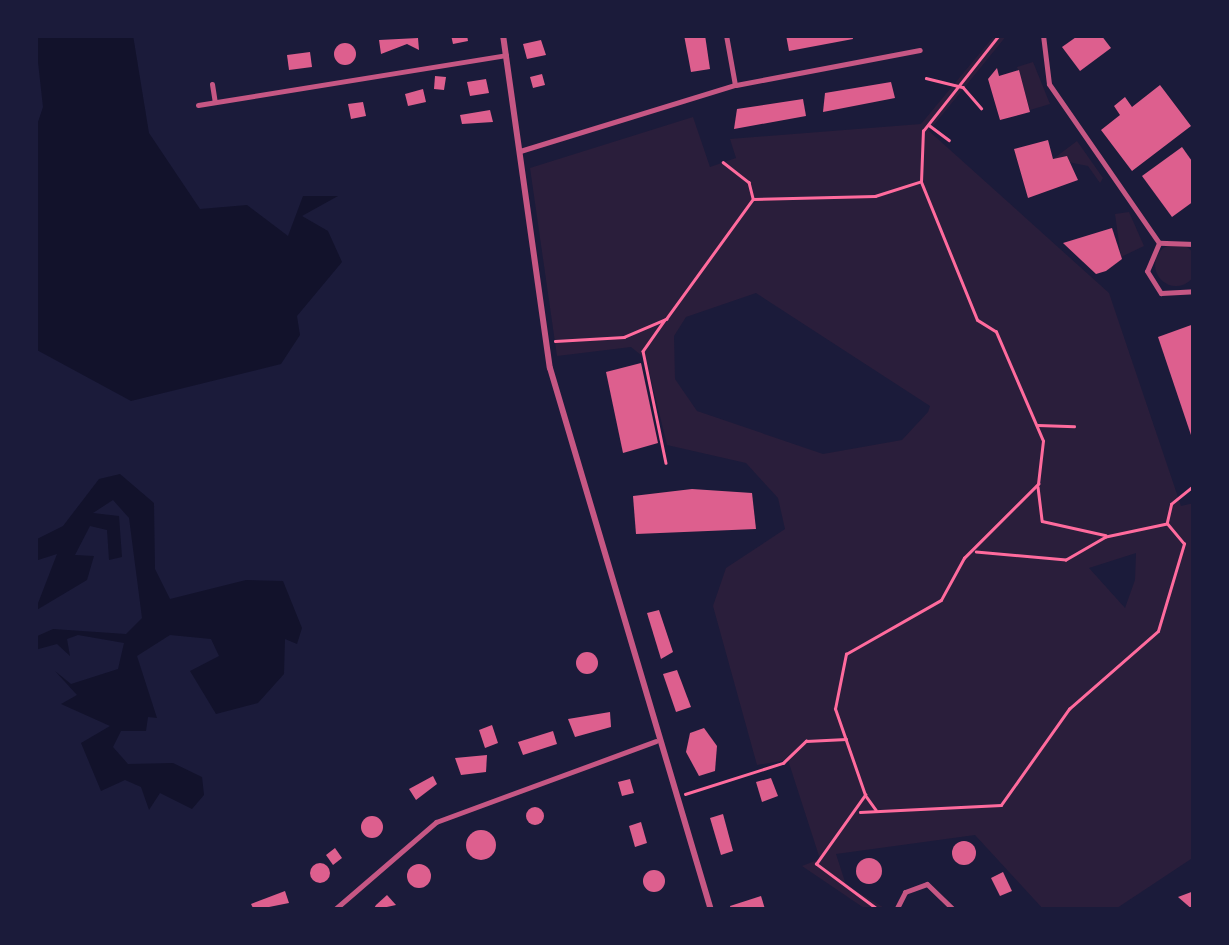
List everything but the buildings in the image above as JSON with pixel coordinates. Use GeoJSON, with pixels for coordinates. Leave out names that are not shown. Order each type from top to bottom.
{"type":"FeatureCollection","features":[{"type":"Feature","properties":{"kind":"street"},"geometry":{"type":"LineString","coordinates":[[503,35],[544,340],[656,741],[711,910]]}},
{"type":"Feature","properties":{"kind":"street"},"geometry":{"type":"LineString","coordinates":[[726,35],[735,86]]}},
{"type":"Feature","properties":{"kind":"street"},"geometry":{"type":"LineString","coordinates":[[1042,35],[1048,84],[1159,244]]}},
{"type":"Feature","properties":{"kind":"street"},"geometry":{"type":"LineString","coordinates":[[520,151],[735,86],[920,50]]}},
{"type":"Feature","properties":{"kind":"street"},"geometry":{"type":"LineString","coordinates":[[198,105],[506,56]]}},
{"type":"Feature","properties":{"kind":"street"},"geometry":{"type":"LineString","coordinates":[[212,84],[216,102]]}},
{"type":"Feature","properties":{"kind":"street"},"geometry":{"type":"LineString","coordinates":[[1159,244],[1194,244]]}},
{"type":"Feature","properties":{"kind":"street"},"geometry":{"type":"LineString","coordinates":[[1159,244],[1148,258],[1151,283],[1175,297],[1194,291]]}},
{"type":"Feature","properties":{"kind":"street"},"geometry":{"type":"LineString","coordinates":[[334,910],[436,822],[656,741]]}},
{"type":"Feature","properties":{"kind":"street"},"geometry":{"type":"LineString","coordinates":[[896,910],[904,892],[927,884],[954,910]]}},
{"type":"Feature","properties":{"kind":"path"},"geometry":{"type":"LineString","coordinates":[[999,35],[963,87],[928,124],[921,182],[976,320],[996,332],[1037,425],[1042,522],[1106,537]]}},
{"type":"Feature","properties":{"kind":"path"},"geometry":{"type":"LineString","coordinates":[[926,78],[963,87],[981,108]]}},
{"type":"Feature","properties":{"kind":"path"},"geometry":{"type":"LineString","coordinates":[[928,124],[949,140]]}},
{"type":"Feature","properties":{"kind":"path"},"geometry":{"type":"LineString","coordinates":[[666,462],[644,351],[753,200],[749,182],[724,162]]}},
{"type":"Feature","properties":{"kind":"path"},"geometry":{"type":"LineString","coordinates":[[753,200],[876,196],[921,182]]}},
{"type":"Feature","properties":{"kind":"path"},"geometry":{"type":"LineString","coordinates":[[544,340],[624,337],[666,319]]}},
{"type":"Feature","properties":{"kind":"path"},"geometry":{"type":"LineString","coordinates":[[1037,425],[1074,426]]}},
{"type":"Feature","properties":{"kind":"path"},"geometry":{"type":"LineString","coordinates":[[876,811],[864,795],[834,709],[846,654],[941,600],[976,552],[1038,484]]}},
{"type":"Feature","properties":{"kind":"path"},"geometry":{"type":"LineString","coordinates":[[1167,524],[1171,504],[1192,488]]}},
{"type":"Feature","properties":{"kind":"path"},"geometry":{"type":"LineString","coordinates":[[976,552],[1066,560],[1106,537],[1167,524]]}},
{"type":"Feature","properties":{"kind":"path"},"geometry":{"type":"LineString","coordinates":[[858,812],[1001,805],[1069,709],[1158,631],[1184,544],[1167,524]]}},
{"type":"Feature","properties":{"kind":"path"},"geometry":{"type":"LineString","coordinates":[[674,798],[782,764],[806,741],[846,739]]}},
{"type":"Feature","properties":{"kind":"path"},"geometry":{"type":"LineString","coordinates":[[864,795],[858,812],[816,864],[878,910]]}},
{"type":"Feature","properties":{"kind":"shaded area"},"geometry":{"type":"Polygon","coordinates":[[[35,35],[133,35],[149,133],[200,209],[247,205],[288,236],[303,196],[338,196],[302,216],[328,231],[342,262],[297,316],[300,335],[281,364],[131,401],[35,349],[35,131],[43,107],[35,35]]]}},
{"type":"Feature","properties":{"kind":"shaded area"},"geometry":{"type":"Polygon","coordinates":[[[995,35],[1007,35],[929,131],[1109,293],[1181,506],[1194,503],[1194,857],[1114,910],[1044,910],[975,835],[836,854],[846,885],[886,909],[867,910],[802,866],[820,859],[788,760],[757,765],[713,606],[726,568],[785,529],[778,498],[746,463],[667,445],[646,359],[631,347],[557,356],[530,168],[693,117],[710,167],[736,158],[730,139],[921,124],[995,35]],[[756,293],[686,317],[674,336],[675,379],[697,411],[823,454],[902,440],[928,412],[930,406],[756,293]],[[1136,553],[1089,568],[1125,608],[1135,580],[1136,553]]]}},
{"type":"Feature","properties":{"kind":"shaded area"},"geometry":{"type":"Polygon","coordinates":[[[1033,62],[1050,104],[1030,110],[1017,67],[1033,62]]]}},
{"type":"Feature","properties":{"kind":"shaded area"},"geometry":{"type":"Polygon","coordinates":[[[1077,141],[1103,178],[1100,183],[1088,166],[1053,159],[1077,141]]]}},
{"type":"Feature","properties":{"kind":"shaded area"},"geometry":{"type":"Polygon","coordinates":[[[1129,212],[1144,246],[1121,257],[1115,214],[1129,212]]]}},
{"type":"Feature","properties":{"kind":"shaded area"},"geometry":{"type":"Polygon","coordinates":[[[1176,244],[1191,250],[1197,265],[1191,280],[1176,286],[1161,280],[1155,265],[1161,250],[1176,244]]]}},
{"type":"Feature","properties":{"kind":"shaded area"},"geometry":{"type":"Polygon","coordinates":[[[120,474],[154,503],[155,569],[170,599],[246,580],[283,581],[302,628],[297,644],[285,639],[284,674],[258,703],[216,714],[190,671],[219,656],[211,639],[170,635],[137,656],[157,718],[148,717],[146,731],[121,731],[113,747],[128,764],[173,763],[202,777],[204,795],[192,809],[160,793],[149,810],[141,787],[125,780],[101,791],[81,743],[110,726],[61,704],[77,695],[55,671],[71,684],[118,669],[124,643],[78,635],[67,639],[70,656],[57,644],[35,650],[35,637],[53,629],[126,634],[142,618],[129,518],[113,500],[93,513],[119,516],[122,557],[109,560],[107,530],[90,526],[75,555],[94,556],[87,580],[35,611],[57,554],[35,561],[35,540],[63,526],[99,479],[120,474]]]}}]}
